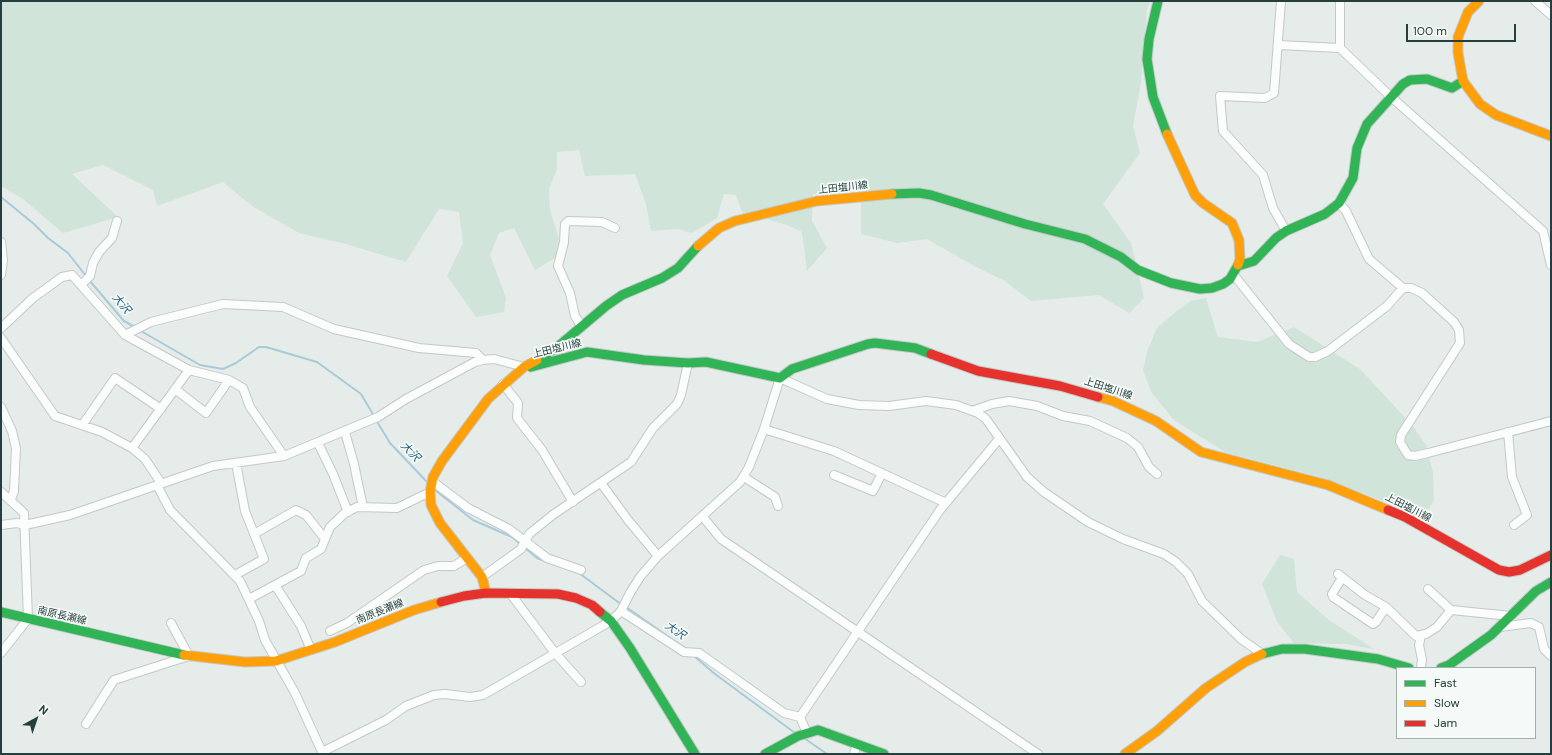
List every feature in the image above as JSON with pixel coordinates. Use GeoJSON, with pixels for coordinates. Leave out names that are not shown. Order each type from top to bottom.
{"type":"FeatureCollection","features":[{"type":"Feature","properties":{"kind":"main road"},"geometry":{"type":"LineString","coordinates":[[1158,1],[1150,32],[1147,59],[1153,97],[1165,130],[1188,183],[1195,195],[1203,203],[1223,216],[1234,227],[1239,240],[1240,250],[1236,270]]}},
{"type":"Feature","properties":{"kind":"main road"},"geometry":{"type":"LineString","coordinates":[[1479,1],[1468,12],[1458,37],[1458,53],[1463,81],[1480,104],[1492,112],[1551,136]]}},
{"type":"Feature","properties":{"kind":"main road"},"geometry":{"type":"LineString","coordinates":[[1339,202],[1353,178],[1357,148],[1361,136],[1367,124],[1390,96],[1403,84],[1410,80],[1427,79],[1452,88],[1463,81]]}},
{"type":"Feature","properties":{"kind":"main road","name":"上田塩川線"},"geometry":{"type":"LineString","coordinates":[[524,367],[555,349],[606,306],[622,295],[662,278],[672,271],[706,238],[719,228],[735,221],[816,201],[907,193],[931,195],[1025,224],[1085,239],[1115,254],[1138,270],[1171,283],[1200,289],[1212,288],[1223,284],[1236,270],[1254,261],[1276,238],[1286,231],[1325,214],[1339,202]]}},
{"type":"Feature","properties":{"kind":"main road","name":"上田塩川線"},"geometry":{"type":"LineString","coordinates":[[524,367],[533,368],[587,352],[613,357],[688,363],[706,362],[780,378],[792,369],[868,344],[875,343],[915,348],[978,371],[1060,386],[1113,401],[1156,421],[1201,452],[1328,485],[1359,497],[1405,517],[1498,570],[1509,572],[1520,570],[1551,555]]}},
{"type":"Feature","properties":{"kind":"main road"},"geometry":{"type":"LineString","coordinates":[[486,593],[482,577],[440,523],[431,505],[430,492],[432,481],[442,461],[475,414],[503,384],[524,367]]}},
{"type":"Feature","properties":{"kind":"main road"},"geometry":{"type":"LineString","coordinates":[[1442,667],[1449,664],[1500,627],[1536,591],[1551,582]]}},
{"type":"Feature","properties":{"kind":"main road","name":"南原長瀬線"},"geometry":{"type":"LineString","coordinates":[[1,612],[189,656],[245,662],[276,661],[311,650],[414,610],[464,596],[486,593],[558,594],[576,598],[592,605],[611,621],[622,636],[694,754]]}},
{"type":"Feature","properties":{"kind":"main road"},"geometry":{"type":"LineString","coordinates":[[1125,754],[1157,730],[1206,688],[1261,653],[1282,649],[1305,649],[1365,657],[1405,667]]}},
{"type":"Feature","properties":{"kind":"main road"},"geometry":{"type":"LineString","coordinates":[[765,754],[808,733],[818,730],[884,754]]}},
{"type":"Feature","properties":{"kind":"street"},"geometry":{"type":"LineString","coordinates":[[1281,1],[1274,93],[1265,98],[1220,96],[1223,131],[1263,175],[1274,208],[1286,231]]}},
{"type":"Feature","properties":{"kind":"street"},"geometry":{"type":"LineString","coordinates":[[1340,1],[1340,48]]}},
{"type":"Feature","properties":{"kind":"street"},"geometry":{"type":"LineString","coordinates":[[1535,1],[1551,14]]}},
{"type":"Feature","properties":{"kind":"street"},"geometry":{"type":"LineString","coordinates":[[1278,45],[1340,48],[1390,96],[1543,231],[1551,265]]}},
{"type":"Feature","properties":{"kind":"street"},"geometry":{"type":"LineString","coordinates":[[1339,202],[1346,211],[1369,259],[1403,288],[1411,288],[1422,293],[1454,322],[1459,330],[1460,343],[1402,435],[1400,442],[1402,448],[1408,455],[1415,456],[1551,421]]}},
{"type":"Feature","properties":{"kind":"street"},"geometry":{"type":"LineString","coordinates":[[81,285],[90,276],[93,263],[99,252],[112,238],[117,221]]}},
{"type":"Feature","properties":{"kind":"street"},"geometry":{"type":"LineString","coordinates":[[582,327],[575,316],[570,293],[558,266],[564,242],[565,224],[568,222],[602,222],[615,228]]}},
{"type":"Feature","properties":{"kind":"street"},"geometry":{"type":"LineString","coordinates":[[1,242],[3,260],[1,275]]}},
{"type":"Feature","properties":{"kind":"street"},"geometry":{"type":"LineString","coordinates":[[1236,270],[1289,344],[1309,357],[1315,358],[1328,351],[1387,306],[1403,288]]}},
{"type":"Feature","properties":{"kind":"street"},"geometry":{"type":"LineString","coordinates":[[1,328],[33,298],[62,277],[72,275],[125,335],[189,370],[229,380],[243,388],[250,407],[284,456]]}},
{"type":"Feature","properties":{"kind":"street"},"geometry":{"type":"LineString","coordinates":[[125,335],[151,322],[223,304],[283,308],[334,329],[418,348],[476,353],[483,360]]}},
{"type":"Feature","properties":{"kind":"street"},"geometry":{"type":"LineString","coordinates":[[1,338],[55,416],[83,424],[102,432],[132,448],[145,459],[159,484],[170,510],[235,575],[249,599],[265,640],[295,693],[322,753],[386,720],[406,706],[434,695],[445,694],[470,697],[483,695],[611,621],[621,611],[636,582],[658,556],[703,517],[744,477],[764,429],[780,378],[827,399],[859,405],[889,406],[926,401],[956,404],[986,419],[999,439],[1028,477],[1064,507],[1088,522],[1123,539],[1164,554],[1176,562],[1188,574],[1202,601],[1241,639],[1261,653]]}},
{"type":"Feature","properties":{"kind":"street"},"geometry":{"type":"LineString","coordinates":[[1,525],[25,525],[70,515],[213,466],[284,456],[345,432],[378,417],[406,399],[475,362],[494,359],[524,367]]}},
{"type":"Feature","properties":{"kind":"street"},"geometry":{"type":"LineString","coordinates":[[482,577],[521,549],[529,534],[554,514],[601,484],[631,462],[653,428],[676,404],[681,395],[688,363]]}},
{"type":"Feature","properties":{"kind":"street"},"geometry":{"type":"LineString","coordinates":[[132,448],[189,370]]}},
{"type":"Feature","properties":{"kind":"street"},"geometry":{"type":"LineString","coordinates":[[83,424],[115,378],[160,409]]}},
{"type":"Feature","properties":{"kind":"street"},"geometry":{"type":"LineString","coordinates":[[175,389],[206,412],[229,380]]}},
{"type":"Feature","properties":{"kind":"street"},"geometry":{"type":"LineString","coordinates":[[503,384],[518,402],[517,418],[542,450],[573,502]]}},
{"type":"Feature","properties":{"kind":"street"},"geometry":{"type":"LineString","coordinates":[[972,411],[992,404],[1009,401],[1037,406],[1063,416],[1090,421],[1127,438],[1138,447],[1149,467],[1157,474]]}},
{"type":"Feature","properties":{"kind":"street"},"geometry":{"type":"LineString","coordinates":[[1,407],[6,415],[12,431],[16,448],[14,491],[11,499]]}},
{"type":"Feature","properties":{"kind":"street"},"geometry":{"type":"LineString","coordinates":[[764,429],[834,451],[946,503]]}},
{"type":"Feature","properties":{"kind":"street"},"geometry":{"type":"LineString","coordinates":[[345,432],[364,507]]}},
{"type":"Feature","properties":{"kind":"street"},"geometry":{"type":"LineString","coordinates":[[1508,432],[1512,477],[1527,515],[1514,525]]}},
{"type":"Feature","properties":{"kind":"street"},"geometry":{"type":"LineString","coordinates":[[800,717],[946,503],[999,439]]}},
{"type":"Feature","properties":{"kind":"street"},"geometry":{"type":"LineString","coordinates":[[318,443],[333,474],[348,512]]}},
{"type":"Feature","properties":{"kind":"street"},"geometry":{"type":"LineString","coordinates":[[235,575],[264,559],[245,511],[236,463]]}},
{"type":"Feature","properties":{"kind":"street"},"geometry":{"type":"LineString","coordinates":[[834,475],[873,491],[882,473]]}},
{"type":"Feature","properties":{"kind":"street"},"geometry":{"type":"LineString","coordinates":[[744,477],[775,497],[778,506]]}},
{"type":"Feature","properties":{"kind":"street"},"geometry":{"type":"LineString","coordinates":[[432,481],[468,508],[510,529],[526,540],[547,558],[581,570]]}},
{"type":"Feature","properties":{"kind":"street"},"geometry":{"type":"LineString","coordinates":[[601,484],[658,556]]}},
{"type":"Feature","properties":{"kind":"street"},"geometry":{"type":"LineString","coordinates":[[1,492],[11,499],[24,513],[28,619],[1,653]]}},
{"type":"Feature","properties":{"kind":"street"},"geometry":{"type":"LineString","coordinates":[[249,599],[302,571],[306,558],[321,549],[330,527],[348,512],[357,507],[397,508],[430,492]]}},
{"type":"Feature","properties":{"kind":"street"},"geometry":{"type":"LineString","coordinates":[[254,534],[296,510],[306,515],[325,540]]}},
{"type":"Feature","properties":{"kind":"street"},"geometry":{"type":"LineString","coordinates":[[703,517],[721,539],[858,630],[1038,754]]}},
{"type":"Feature","properties":{"kind":"street"},"geometry":{"type":"LineString","coordinates":[[330,631],[347,623],[424,570],[438,566],[454,566],[467,558]]}},
{"type":"Feature","properties":{"kind":"street"},"geometry":{"type":"LineString","coordinates":[[1386,607],[1373,624],[1333,597],[1332,594],[1340,576],[1365,595],[1386,607],[1416,636],[1426,634],[1437,627],[1451,610]]}},
{"type":"Feature","properties":{"kind":"street"},"geometry":{"type":"LineString","coordinates":[[275,585],[301,626],[311,650]]}},
{"type":"Feature","properties":{"kind":"street"},"geometry":{"type":"LineString","coordinates":[[1428,589],[1451,610],[1511,616]]}},
{"type":"Feature","properties":{"kind":"street"},"geometry":{"type":"LineString","coordinates":[[510,593],[556,654],[581,682]]}},
{"type":"Feature","properties":{"kind":"street"},"geometry":{"type":"LineString","coordinates":[[621,611],[684,652],[699,653],[784,713],[800,717],[808,733]]}},
{"type":"Feature","properties":{"kind":"street"},"geometry":{"type":"LineString","coordinates":[[86,724],[114,680],[189,656],[186,647],[171,623]]}},
{"type":"Feature","properties":{"kind":"street"},"geometry":{"type":"LineString","coordinates":[[1500,627],[1531,624],[1539,627],[1544,649],[1551,656]]}},
{"type":"Feature","properties":{"kind":"street"},"geometry":{"type":"LineString","coordinates":[[1421,635],[1419,645],[1422,659],[1421,667]]}},
{"type":"Feature","properties":{"kind":"street"},"geometry":{"type":"LineString","coordinates":[[854,754],[857,744]]}},
{"type":"Feature","properties":{"kind":"green space"},"geometry":{"type":"Polygon","coordinates":[[[1,1],[1150,1],[1147,10],[1141,82],[1133,126],[1140,153],[1103,204],[1131,243],[1144,298],[1129,313],[1099,295],[1031,301],[1005,281],[974,266],[927,239],[897,243],[861,234],[861,190],[813,194],[812,221],[827,248],[807,271],[802,232],[787,225],[742,212],[736,195],[724,194],[717,218],[692,233],[677,229],[651,231],[646,204],[635,174],[585,176],[579,150],[557,152],[557,169],[549,189],[550,210],[559,239],[555,258],[535,270],[514,228],[499,233],[490,255],[506,298],[504,312],[476,317],[447,276],[463,243],[459,212],[439,209],[406,262],[346,244],[299,233],[252,206],[223,182],[157,206],[153,190],[103,165],[72,174],[118,217],[63,233],[23,199],[1,186],[1,1]]]}},
{"type":"Feature","properties":{"kind":"green space"},"geometry":{"type":"Polygon","coordinates":[[[1206,298],[1218,337],[1257,342],[1294,327],[1360,369],[1412,425],[1426,445],[1433,472],[1434,500],[1427,512],[1412,512],[1317,476],[1225,452],[1174,420],[1151,392],[1143,370],[1147,352],[1157,328],[1191,301],[1206,298]]]}},
{"type":"Feature","properties":{"kind":"green space"},"geometry":{"type":"Polygon","coordinates":[[[1280,555],[1294,559],[1297,592],[1329,620],[1374,649],[1346,644],[1294,643],[1277,622],[1262,584],[1280,555]]]}},
{"type":"Feature","properties":{"kind":"waterway","name":"大沢"},"geometry":{"type":"LineString","coordinates":[[1,197],[34,224],[48,238],[68,253],[86,276]]}},
{"type":"Feature","properties":{"kind":"waterway","name":"大沢"},"geometry":{"type":"LineString","coordinates":[[89,280],[124,321],[135,327]]}},
{"type":"Feature","properties":{"kind":"waterway","name":"大沢"},"geometry":{"type":"LineString","coordinates":[[141,331],[200,365],[223,369],[236,363],[259,347],[266,347],[317,362],[361,394],[374,416]]}},
{"type":"Feature","properties":{"kind":"waterway","name":"大沢"},"geometry":{"type":"LineString","coordinates":[[376,420],[390,443],[428,483]]}},
{"type":"Feature","properties":{"kind":"waterway","name":"大沢"},"geometry":{"type":"LineString","coordinates":[[435,490],[473,520],[512,537],[520,544]]}},
{"type":"Feature","properties":{"kind":"waterway","name":"大沢"},"geometry":{"type":"LineString","coordinates":[[524,547],[537,558],[550,563]]}},
{"type":"Feature","properties":{"kind":"waterway","name":"大沢"},"geometry":{"type":"LineString","coordinates":[[579,573],[622,605]]}},
{"type":"Feature","properties":{"kind":"waterway","name":"大沢"},"geometry":{"type":"LineString","coordinates":[[626,607],[686,649]]}},
{"type":"Feature","properties":{"kind":"waterway","name":"大沢"},"geometry":{"type":"LineString","coordinates":[[694,656],[715,674],[795,733]]}},
{"type":"Feature","properties":{"kind":"waterway","name":"大沢"},"geometry":{"type":"LineString","coordinates":[[804,738],[827,754]]}},
{"type":"Feature","properties":{"kind":"traffic: fast"},"geometry":{"type":"LineString","coordinates":[[1158,1],[1149,39],[1147,59],[1153,97],[1167,134]]}},
{"type":"Feature","properties":{"kind":"traffic: fast"},"geometry":{"type":"LineString","coordinates":[[1238,266],[1254,261],[1276,238],[1286,231],[1325,214],[1339,203],[1353,178],[1357,148],[1367,124],[1403,84],[1410,80],[1427,79],[1452,88],[1463,81]]}},
{"type":"Feature","properties":{"kind":"traffic: fast"},"geometry":{"type":"LineString","coordinates":[[892,194],[919,193],[931,195],[1025,224],[1085,239],[1121,257],[1138,270],[1171,283],[1200,289],[1212,288],[1223,284],[1230,279],[1238,265]]}},
{"type":"Feature","properties":{"kind":"traffic: fast"},"geometry":{"type":"LineString","coordinates":[[537,360],[555,349],[606,306],[622,295],[662,278],[678,268],[698,246]]}},
{"type":"Feature","properties":{"kind":"traffic: fast"},"geometry":{"type":"LineString","coordinates":[[531,367],[587,352],[644,360],[688,363],[706,362],[780,378],[792,369],[868,344],[875,343],[915,348],[931,354]]}},
{"type":"Feature","properties":{"kind":"traffic: fast"},"geometry":{"type":"LineString","coordinates":[[1444,667],[1449,665],[1491,635],[1536,591],[1551,582]]}},
{"type":"Feature","properties":{"kind":"traffic: fast"},"geometry":{"type":"LineString","coordinates":[[1,612],[184,655]]}},
{"type":"Feature","properties":{"kind":"traffic: fast"},"geometry":{"type":"LineString","coordinates":[[600,612],[611,621],[630,648],[695,754]]}},
{"type":"Feature","properties":{"kind":"traffic: fast"},"geometry":{"type":"LineString","coordinates":[[1262,654],[1282,649],[1305,649],[1378,659],[1406,667]]}},
{"type":"Feature","properties":{"kind":"traffic: fast"},"geometry":{"type":"LineString","coordinates":[[765,754],[798,736],[818,730],[884,754]]}},
{"type":"Feature","properties":{"kind":"traffic: slow"},"geometry":{"type":"LineString","coordinates":[[1479,1],[1468,12],[1458,37],[1458,53],[1463,81],[1480,104],[1496,115],[1551,136]]}},
{"type":"Feature","properties":{"kind":"traffic: slow"},"geometry":{"type":"LineString","coordinates":[[1167,134],[1195,195],[1203,203],[1232,223],[1239,240],[1240,259],[1238,265]]}},
{"type":"Feature","properties":{"kind":"traffic: slow"},"geometry":{"type":"LineString","coordinates":[[698,246],[719,228],[735,221],[817,201],[892,194]]}},
{"type":"Feature","properties":{"kind":"traffic: slow"},"geometry":{"type":"LineString","coordinates":[[486,593],[482,577],[440,523],[431,505],[430,492],[433,477],[442,461],[488,399],[524,367],[537,360]]}},
{"type":"Feature","properties":{"kind":"traffic: slow"},"geometry":{"type":"LineString","coordinates":[[1098,397],[1113,401],[1156,421],[1201,452],[1328,485],[1388,510]]}},
{"type":"Feature","properties":{"kind":"traffic: slow"},"geometry":{"type":"LineString","coordinates":[[184,655],[245,662],[276,661],[335,642],[414,610],[441,602]]}},
{"type":"Feature","properties":{"kind":"traffic: slow"},"geometry":{"type":"LineString","coordinates":[[1125,754],[1157,731],[1206,688],[1245,662],[1262,654]]}},
{"type":"Feature","properties":{"kind":"traffic: jam"},"geometry":{"type":"LineString","coordinates":[[931,354],[978,371],[1060,386],[1098,397]]}},
{"type":"Feature","properties":{"kind":"traffic: jam"},"geometry":{"type":"LineString","coordinates":[[1388,510],[1405,517],[1499,570],[1509,572],[1520,570],[1551,555]]}},
{"type":"Feature","properties":{"kind":"traffic: jam"},"geometry":{"type":"LineString","coordinates":[[441,602],[464,596],[486,593],[558,594],[576,598],[592,605],[600,612]]}}]}
